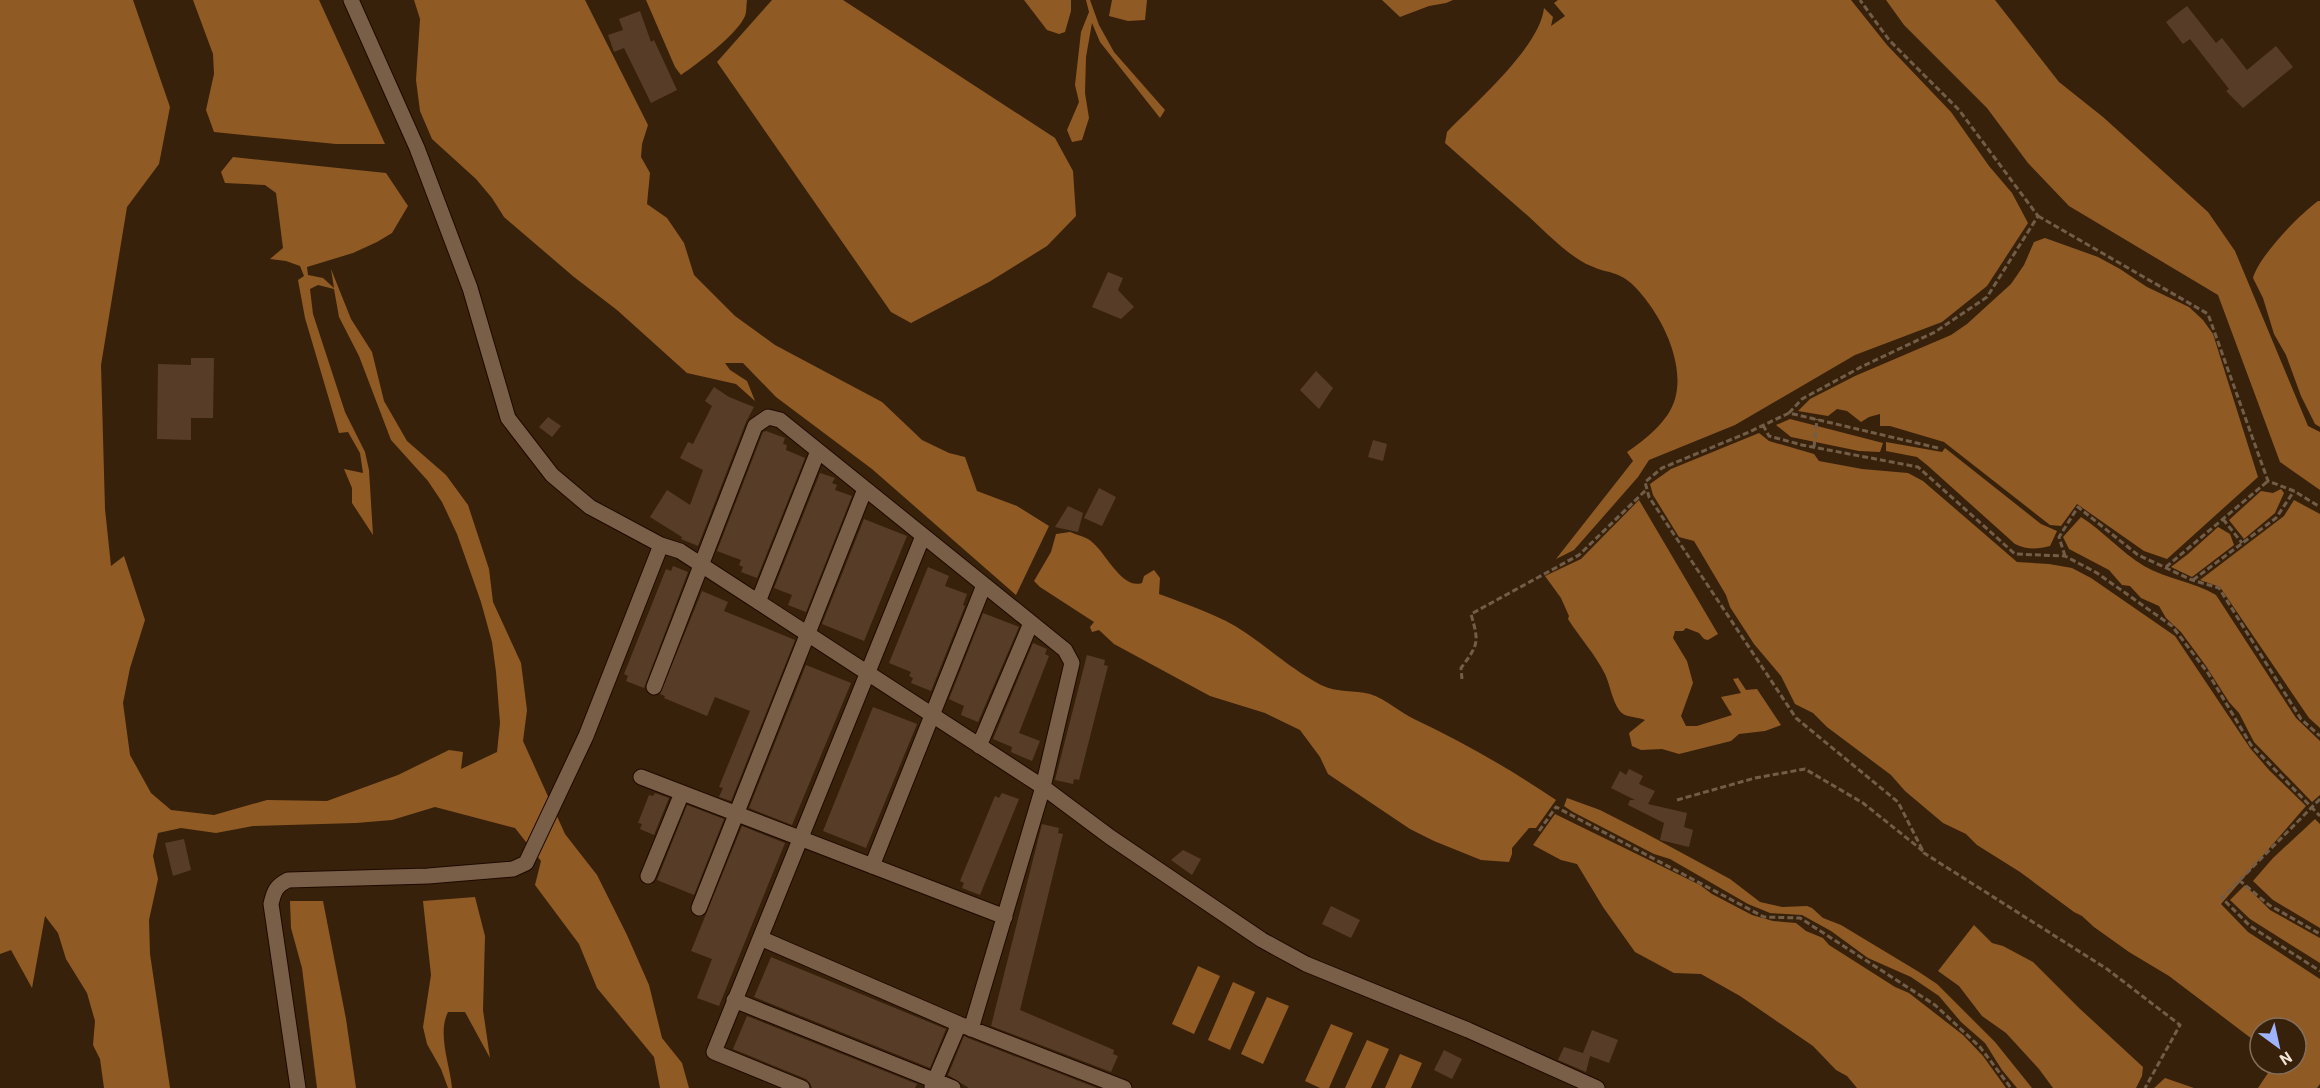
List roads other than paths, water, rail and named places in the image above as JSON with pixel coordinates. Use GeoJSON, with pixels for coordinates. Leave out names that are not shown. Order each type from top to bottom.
{"type":"FeatureCollection","features":[{"type":"Feature","properties":{"kind":"street"},"geometry":{"type":"LineString","coordinates":[[351,0],[417,148],[470,288],[508,418],[552,475],[590,507],[662,545],[680,551],[932,714],[1043,787],[1110,837],[1271,945],[1306,964],[1468,1030],[1598,1088]]}},
{"type":"Feature","properties":{"kind":"street"},"geometry":{"type":"LineString","coordinates":[[654,687],[758,423],[768,417],[776,419],[818,451],[1065,650],[1072,663],[1043,787],[1005,917],[965,1026],[933,1084]]}},
{"type":"Feature","properties":{"kind":"street"},"geometry":{"type":"LineString","coordinates":[[758,602],[818,451]]}},
{"type":"Feature","properties":{"kind":"street"},"geometry":{"type":"LineString","coordinates":[[699,908],[865,489]]}},
{"type":"Feature","properties":{"kind":"street"},"geometry":{"type":"LineString","coordinates":[[802,1088],[714,1052],[923,536]]}},
{"type":"Feature","properties":{"kind":"street"},"geometry":{"type":"LineString","coordinates":[[298,1088],[271,904],[274,890],[279,884],[288,880],[428,876],[513,869],[526,863],[586,736],[662,545]]}},
{"type":"Feature","properties":{"kind":"street"},"geometry":{"type":"LineString","coordinates":[[872,866],[984,585]]}},
{"type":"Feature","properties":{"kind":"street"},"geometry":{"type":"LineString","coordinates":[[979,746],[1031,623]]}},
{"type":"Feature","properties":{"kind":"street"},"geometry":{"type":"LineString","coordinates":[[641,777],[1005,917]]}},
{"type":"Feature","properties":{"kind":"street"},"geometry":{"type":"LineString","coordinates":[[648,876],[682,793]]}},
{"type":"Feature","properties":{"kind":"street"},"geometry":{"type":"LineString","coordinates":[[760,938],[965,1026],[1124,1088]]}},
{"type":"Feature","properties":{"kind":"street"},"geometry":{"type":"LineString","coordinates":[[734,1000],[933,1084],[953,1088]]}}]}
